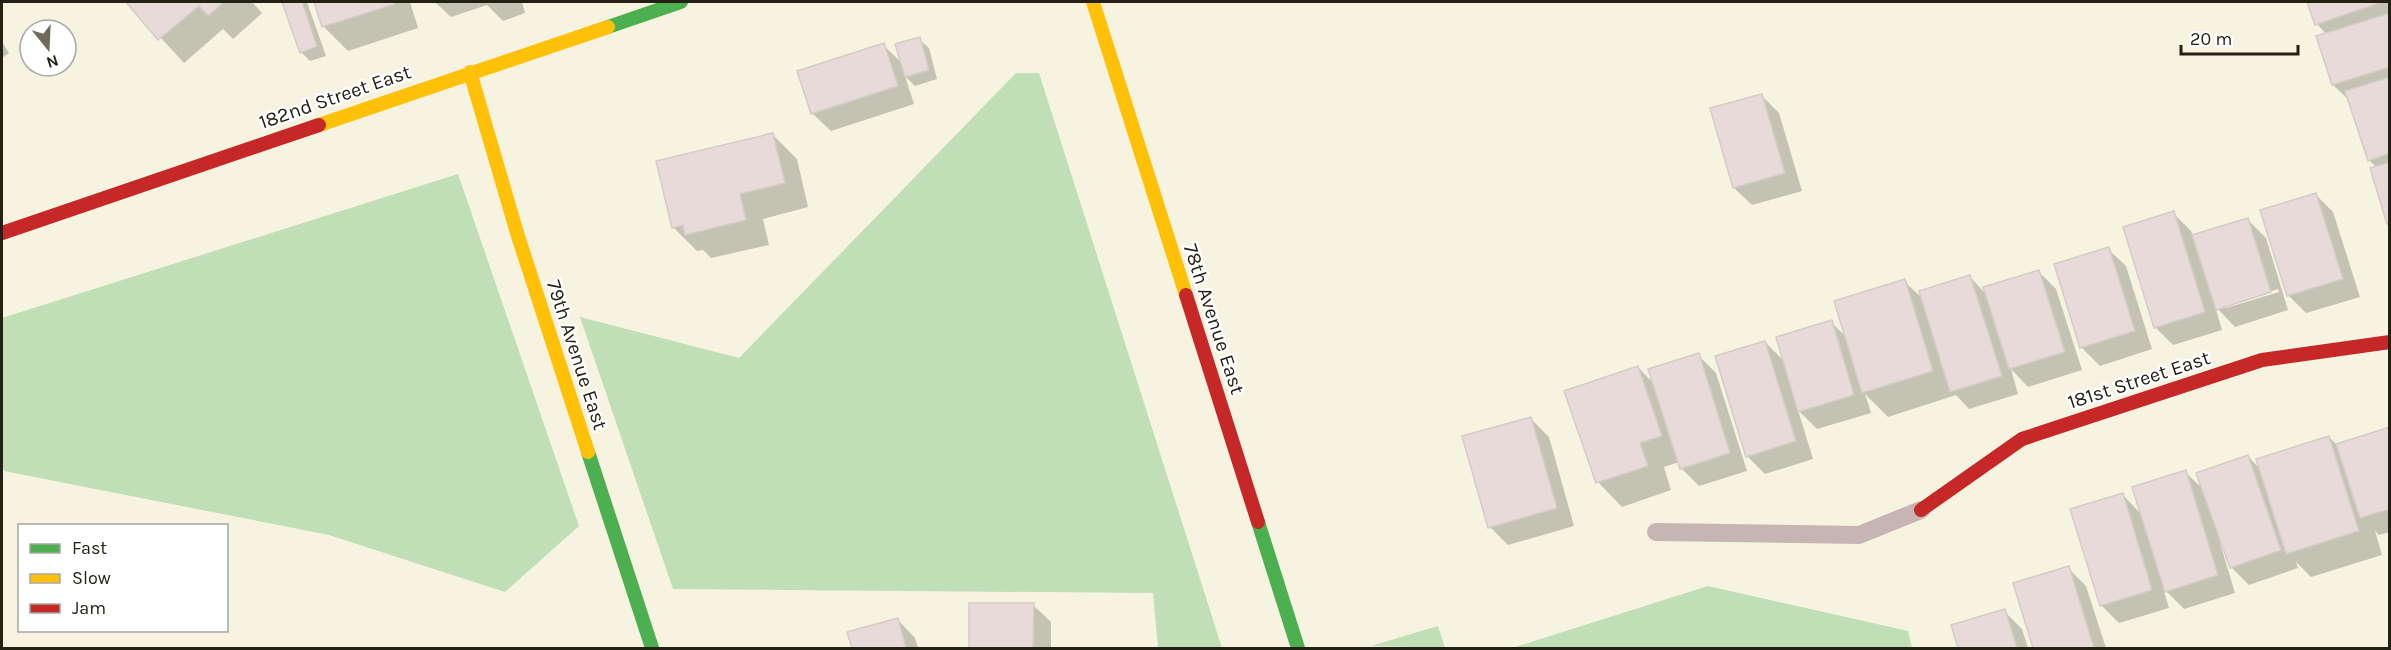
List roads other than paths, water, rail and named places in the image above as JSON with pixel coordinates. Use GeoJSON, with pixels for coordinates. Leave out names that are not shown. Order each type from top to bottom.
{"type":"FeatureCollection","features":[{"type":"Feature","properties":{"kind":"street","name":"182nd Street East"},"geometry":{"type":"LineString","coordinates":[[2,233],[681,2]]}},
{"type":"Feature","properties":{"kind":"street","name":"78th Avenue East"},"geometry":{"type":"LineString","coordinates":[[1093,2],[1298,648]]}},
{"type":"Feature","properties":{"kind":"street","name":"79th Avenue East"},"geometry":{"type":"LineString","coordinates":[[470,72],[517,233],[652,648]]}},
{"type":"Feature","properties":{"kind":"street","name":"181st Street East"},"geometry":{"type":"LineString","coordinates":[[1921,510],[2022,439],[2262,360],[2390,342]]}},
{"type":"Feature","properties":{"kind":"lane"},"geometry":{"type":"LineString","coordinates":[[1656,532],[1858,535],[1921,510]]}}]}
